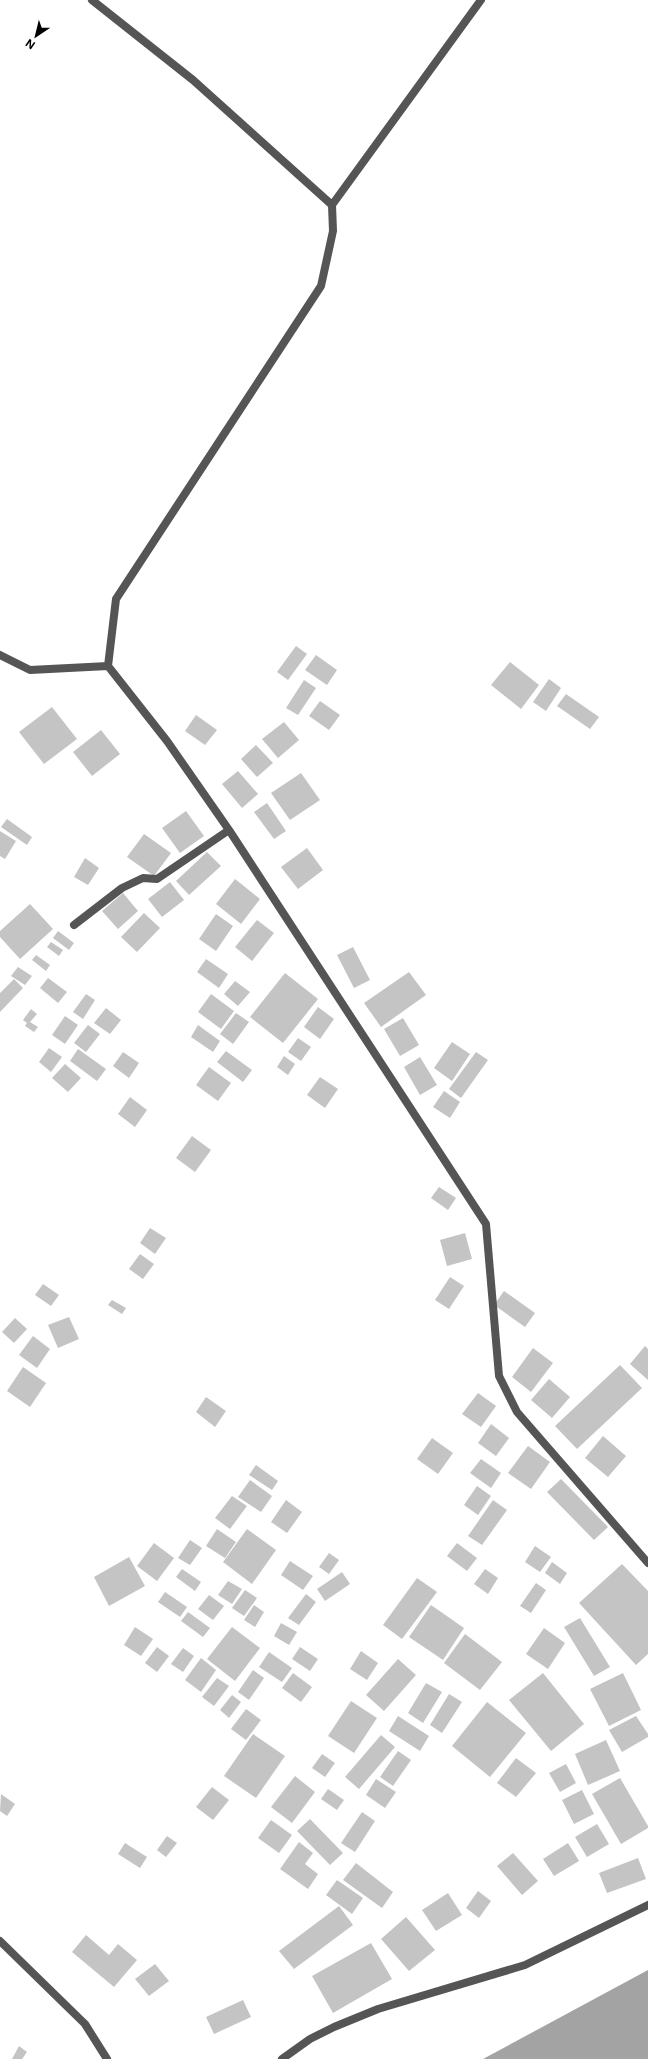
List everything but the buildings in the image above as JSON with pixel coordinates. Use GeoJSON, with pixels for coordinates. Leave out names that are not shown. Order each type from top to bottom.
{"type":"FeatureCollection","features":[{"type":"Feature","properties":{"kind":"street"},"geometry":{"type":"LineString","coordinates":[[92,0],[193,80],[332,205]]}},
{"type":"Feature","properties":{"kind":"street"},"geometry":{"type":"LineString","coordinates":[[481,0],[332,205],[333,231],[321,286],[116,599],[108,666],[168,741],[486,1224],[499,1376],[517,1412],[648,1563]]}},
{"type":"Feature","properties":{"kind":"street"},"geometry":{"type":"LineString","coordinates":[[0,655],[30,670],[108,666]]}},
{"type":"Feature","properties":{"kind":"street"},"geometry":{"type":"LineString","coordinates":[[74,925],[122,888],[143,878],[157,879],[228,830]]}},
{"type":"Feature","properties":{"kind":"street"},"geometry":{"type":"LineString","coordinates":[[282,2059],[310,2039],[342,2024],[378,2009],[524,1965],[648,1905]]}},
{"type":"Feature","properties":{"kind":"street"},"geometry":{"type":"LineString","coordinates":[[0,1940],[85,2024],[107,2059]]}},
{"type":"Feature","properties":{"kind":"shaded area"},"geometry":{"type":"Polygon","coordinates":[[[648,1970],[648,2059],[483,2059],[648,1970]]]}}]}
